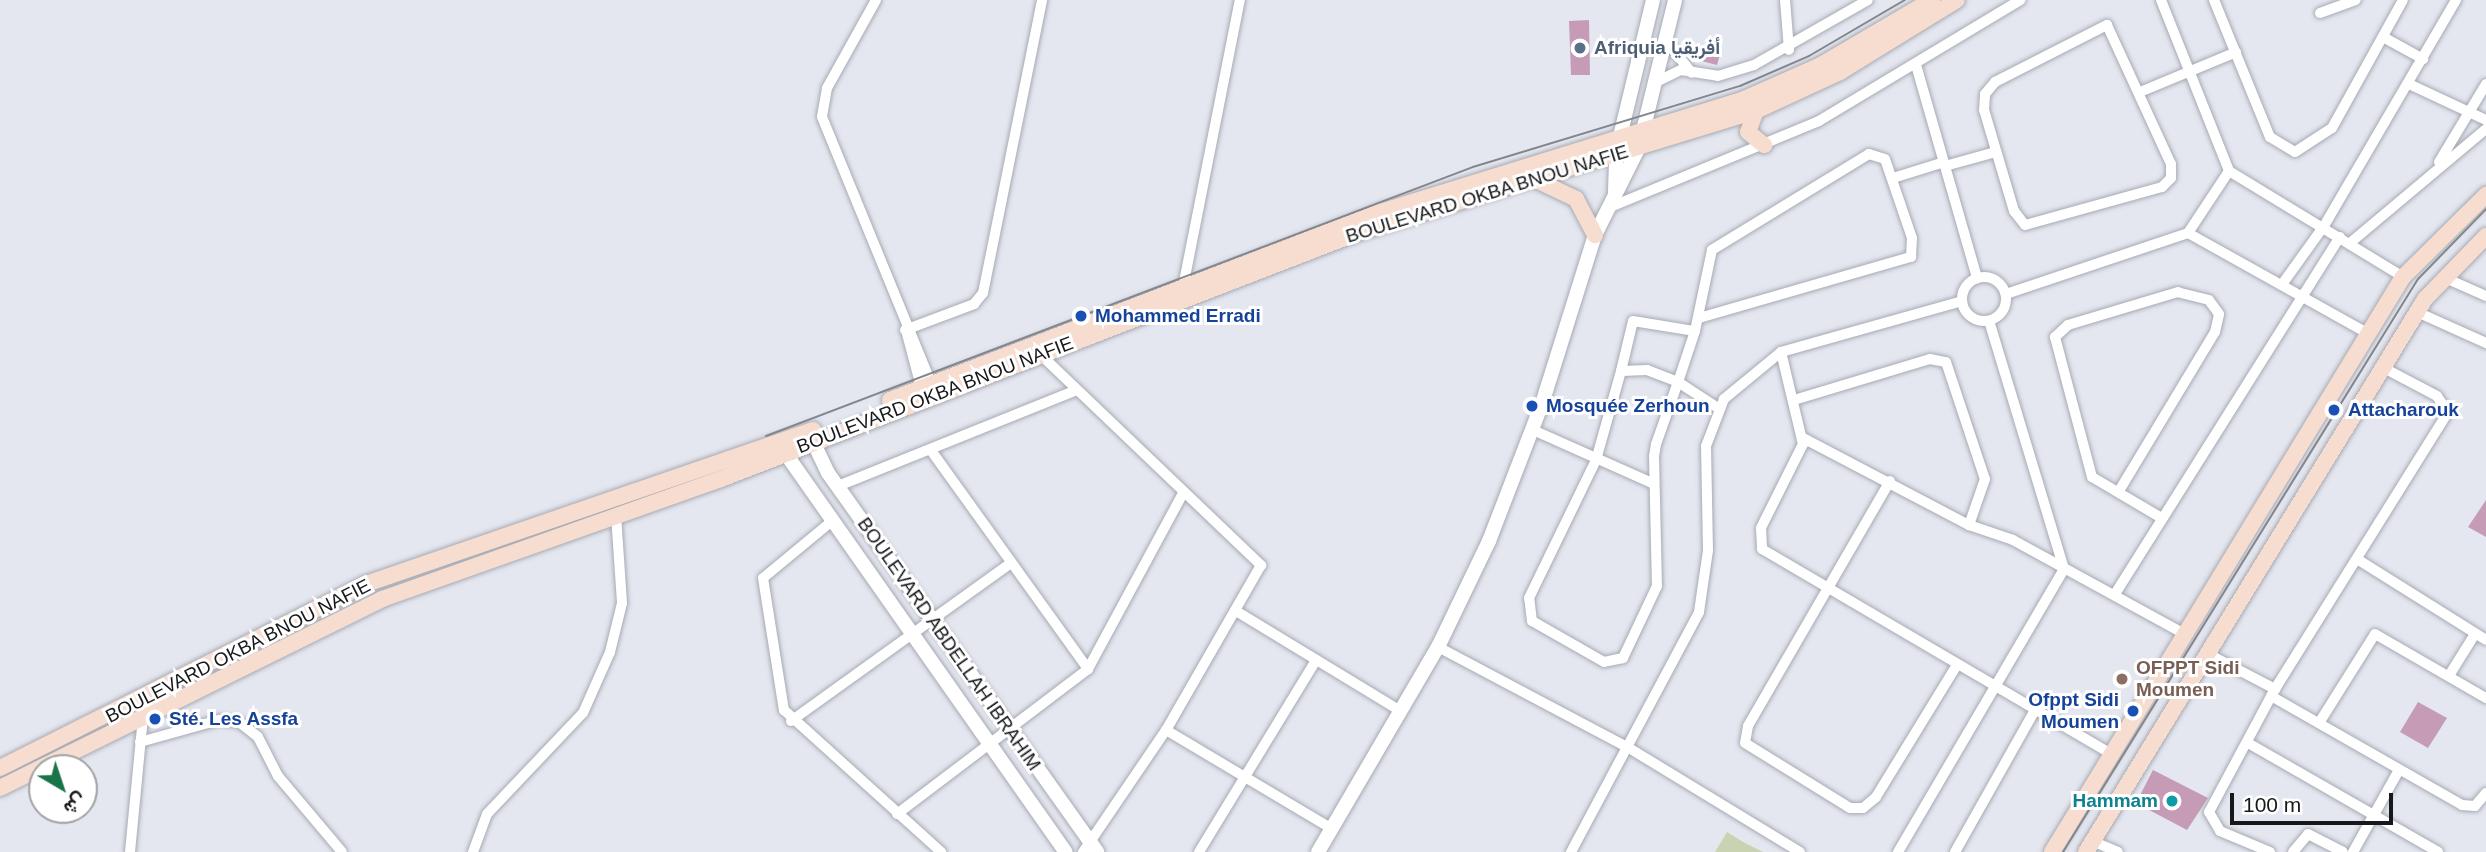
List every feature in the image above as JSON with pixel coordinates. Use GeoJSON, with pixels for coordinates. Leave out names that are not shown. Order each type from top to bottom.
{"type":"FeatureCollection","features":[{"type":"Feature","properties":{"kind":"main road","name":"BOULEVARD OKBA BNOU NAFIE"},"geometry":{"type":"LineString","coordinates":[[1641,139],[1796,77],[1932,0]]}},
{"type":"Feature","properties":{"kind":"main road","name":"BOULEVARD OKBA BNOU NAFIE"},"geometry":{"type":"LineString","coordinates":[[928,391],[1040,354],[1380,212],[1641,139],[1756,111],[1840,72],[1957,0]]}},
{"type":"Feature","properties":{"kind":"main road"},"geometry":{"type":"LineString","coordinates":[[1756,111],[1748,132],[1764,145]]}},
{"type":"Feature","properties":{"kind":"main road","name":"BOULEVARD OKBA BNOU NAFIE"},"geometry":{"type":"LineString","coordinates":[[0,788],[382,599],[616,514],[1182,293],[1530,178],[1618,146]]}},
{"type":"Feature","properties":{"kind":"main road"},"geometry":{"type":"LineString","coordinates":[[1530,178],[1569,192],[1595,235]]}},
{"type":"Feature","properties":{"kind":"main road"},"geometry":{"type":"LineString","coordinates":[[2052,852],[2403,277],[2486,195]]}},
{"type":"Feature","properties":{"kind":"main road"},"geometry":{"type":"LineString","coordinates":[[2089,847],[2417,312],[2443,277],[2486,236]]}},
{"type":"Feature","properties":{"kind":"main road","name":"BOULEVARD OKBA BNOU NAFIE"},"geometry":{"type":"LineString","coordinates":[[0,768],[366,584],[782,448]]}},
{"type":"Feature","properties":{"kind":"street"},"geometry":{"type":"LineString","coordinates":[[876,0],[827,88],[822,117],[928,391]]}},
{"type":"Feature","properties":{"kind":"street"},"geometry":{"type":"LineString","coordinates":[[906,332],[974,304],[984,293],[1042,0]]}},
{"type":"Feature","properties":{"kind":"street"},"geometry":{"type":"LineString","coordinates":[[1182,293],[1240,0]]}},
{"type":"Feature","properties":{"kind":"street"},"geometry":{"type":"LineString","coordinates":[[1615,191],[1618,146],[1653,0]]}},
{"type":"Feature","properties":{"kind":"street"},"geometry":{"type":"LineString","coordinates":[[1318,852],[1438,647],[1533,430],[1595,235],[1641,139],[1675,0]]}},
{"type":"Feature","properties":{"kind":"street"},"geometry":{"type":"LineString","coordinates":[[1786,0],[1788,50]]}},
{"type":"Feature","properties":{"kind":"street"},"geometry":{"type":"LineString","coordinates":[[1656,82],[1681,71],[1694,75],[1726,75],[1788,50],[1868,0]]}},
{"type":"Feature","properties":{"kind":"street"},"geometry":{"type":"LineString","coordinates":[[1608,208],[1764,145],[1916,65],[2020,0]]}},
{"type":"Feature","properties":{"kind":"street"},"geometry":{"type":"LineString","coordinates":[[2161,0],[2229,171],[2324,226],[2403,277]]}},
{"type":"Feature","properties":{"kind":"street"},"geometry":{"type":"LineString","coordinates":[[2214,0],[2270,137],[2284,150],[2298,152],[2332,128],[2403,0]]}},
{"type":"Feature","properties":{"kind":"street"},"geometry":{"type":"LineString","coordinates":[[2320,13],[2356,0]]}},
{"type":"Feature","properties":{"kind":"street"},"geometry":{"type":"LineString","coordinates":[[2283,283],[2324,226],[2456,0]]}},
{"type":"Feature","properties":{"kind":"street"},"geometry":{"type":"LineString","coordinates":[[2097,27],[2113,31],[2172,167],[2162,187],[2031,226],[2015,216],[1996,152],[1984,110],[1986,90],[2097,27]]}},
{"type":"Feature","properties":{"kind":"street"},"geometry":{"type":"LineString","coordinates":[[2382,37],[2423,59]]}},
{"type":"Feature","properties":{"kind":"street"},"geometry":{"type":"LineString","coordinates":[[1666,40],[1694,75]]}},
{"type":"Feature","properties":{"kind":"street"},"geometry":{"type":"LineString","coordinates":[[2140,92],[2236,52]]}},
{"type":"Feature","properties":{"kind":"street"},"geometry":{"type":"LineString","coordinates":[[1916,65],[1978,278]]}},
{"type":"Feature","properties":{"kind":"street"},"geometry":{"type":"LineString","coordinates":[[2409,84],[2468,114],[2486,120]]}},
{"type":"Feature","properties":{"kind":"street"},"geometry":{"type":"LineString","coordinates":[[2435,170],[2486,84]]}},
{"type":"Feature","properties":{"kind":"street"},"geometry":{"type":"LineString","coordinates":[[2115,594],[2160,517],[2304,296],[2345,240],[2486,129]]}},
{"type":"Feature","properties":{"kind":"street"},"geometry":{"type":"LineString","coordinates":[[1893,178],[1996,152]]}},
{"type":"Feature","properties":{"kind":"street"},"geometry":{"type":"LineString","coordinates":[[1695,331],[1633,321],[1596,460],[1528,608],[1536,624],[1609,664],[1623,657],[1657,586],[1652,483],[1656,444],[1678,382],[1695,331],[1699,318],[1710,255],[1720,241],[1869,154],[1883,157],[1893,178],[1914,248],[1909,258],[1699,318]]}},
{"type":"Feature","properties":{"kind":"street"},"geometry":{"type":"LineString","coordinates":[[2006,294],[2188,233],[2229,171]]}},
{"type":"Feature","properties":{"kind":"street"},"geometry":{"type":"LineString","coordinates":[[2188,233],[2283,283],[2369,334]]}},
{"type":"Feature","properties":{"kind":"street"},"geometry":{"type":"LineString","coordinates":[[2443,277],[2481,294],[2486,284]]}},
{"type":"Feature","properties":{"kind":"street"},"geometry":{"type":"LineString","coordinates":[[1978,278],[1992,278],[2006,294]]}},
{"type":"Feature","properties":{"kind":"street"},"geometry":{"type":"LineString","coordinates":[[1571,852],[1629,748],[1699,612],[1708,550],[1706,446],[1718,408],[1738,383],[1781,352],[1962,301],[1978,278]]}},
{"type":"Feature","properties":{"kind":"street"},"geometry":{"type":"LineString","coordinates":[[2119,491],[2215,332],[2219,314],[2209,300],[2178,292],[2056,333],[2089,470],[2099,484],[2119,491],[2160,517]]}},
{"type":"Feature","properties":{"kind":"street"},"geometry":{"type":"LineString","coordinates":[[1962,301],[1972,317],[1989,321],[2003,311],[2006,294]]}},
{"type":"Feature","properties":{"kind":"street"},"geometry":{"type":"LineString","coordinates":[[2417,312],[2486,343]]}},
{"type":"Feature","properties":{"kind":"street"},"geometry":{"type":"LineString","coordinates":[[1898,852],[1997,688],[2064,569],[1989,321]]}},
{"type":"Feature","properties":{"kind":"street"},"geometry":{"type":"LineString","coordinates":[[1781,352],[1803,438],[1759,539],[1766,553],[2113,755]]}},
{"type":"Feature","properties":{"kind":"street"},"geometry":{"type":"LineString","coordinates":[[1040,354],[1074,391],[1182,495],[1258,556],[1261,570],[1166,730],[1090,850]]}},
{"type":"Feature","properties":{"kind":"street"},"geometry":{"type":"LineString","coordinates":[[1794,400],[1930,359],[1946,362],[1985,479],[1969,525]]}},
{"type":"Feature","properties":{"kind":"street"},"geometry":{"type":"LineString","coordinates":[[2270,852],[2220,831],[2210,818],[2273,693],[2448,412],[2437,396],[2382,367]]}},
{"type":"Feature","properties":{"kind":"street"},"geometry":{"type":"LineString","coordinates":[[1621,371],[1647,370],[1678,382],[1718,408]]}},
{"type":"Feature","properties":{"kind":"street"},"geometry":{"type":"LineString","coordinates":[[838,486],[1074,391]]}},
{"type":"Feature","properties":{"kind":"street"},"geometry":{"type":"LineString","coordinates":[[1533,430],[1652,483]]}},
{"type":"Feature","properties":{"kind":"street","name":"BOULEVARD ABDELLAH IBRAHIM"},"geometry":{"type":"LineString","coordinates":[[810,437],[838,486],[1009,728],[1090,850]]}},
{"type":"Feature","properties":{"kind":"street"},"geometry":{"type":"LineString","coordinates":[[1803,438],[1890,481],[1969,525],[2115,594],[2185,634]]}},
{"type":"Feature","properties":{"kind":"street","name":"BOULEVARD ABDELLAH IBRAHIM"},"geometry":{"type":"LineString","coordinates":[[782,448],[1066,852]]}},
{"type":"Feature","properties":{"kind":"street"},"geometry":{"type":"LineString","coordinates":[[930,449],[1088,669]]}},
{"type":"Feature","properties":{"kind":"street"},"geometry":{"type":"LineString","coordinates":[[1890,481],[1748,726],[1749,750],[1850,808],[1863,808],[1876,797],[1957,664]]}},
{"type":"Feature","properties":{"kind":"street"},"geometry":{"type":"LineString","coordinates":[[897,814],[1088,669],[1182,495]]}},
{"type":"Feature","properties":{"kind":"street"},"geometry":{"type":"LineString","coordinates":[[473,852],[487,814],[583,713],[610,652],[622,603],[616,514]]}},
{"type":"Feature","properties":{"kind":"street"},"geometry":{"type":"LineString","coordinates":[[832,521],[763,578],[790,721],[941,852]]}},
{"type":"Feature","properties":{"kind":"street"},"geometry":{"type":"LineString","coordinates":[[2357,559],[2486,640]]}},
{"type":"Feature","properties":{"kind":"street"},"geometry":{"type":"LineString","coordinates":[[790,721],[1011,563]]}},
{"type":"Feature","properties":{"kind":"street"},"geometry":{"type":"LineString","coordinates":[[1236,611],[1402,712]]}},
{"type":"Feature","properties":{"kind":"street"},"geometry":{"type":"LineString","coordinates":[[2319,723],[2373,634],[2450,674],[2486,698]]}},
{"type":"Feature","properties":{"kind":"street"},"geometry":{"type":"LineString","coordinates":[[2450,674],[2475,634]]}},
{"type":"Feature","properties":{"kind":"street"},"geometry":{"type":"LineString","coordinates":[[1438,647],[1629,748],[1800,852]]}},
{"type":"Feature","properties":{"kind":"street"},"geometry":{"type":"LineString","coordinates":[[2208,654],[2319,723],[2468,808],[2486,793]]}},
{"type":"Feature","properties":{"kind":"street"},"geometry":{"type":"LineString","coordinates":[[1199,852],[1316,660]]}},
{"type":"Feature","properties":{"kind":"street"},"geometry":{"type":"LineString","coordinates":[[1955,852],[2035,710]]}},
{"type":"Feature","properties":{"kind":"street"},"geometry":{"type":"LineString","coordinates":[[130,852],[143,717]]}},
{"type":"Feature","properties":{"kind":"street"},"geometry":{"type":"LineString","coordinates":[[140,742],[219,720],[239,722],[258,737],[278,776],[342,852]]}},
{"type":"Feature","properties":{"kind":"street"},"geometry":{"type":"LineString","coordinates":[[1166,730],[1332,829]]}},
{"type":"Feature","properties":{"kind":"street"},"geometry":{"type":"LineString","coordinates":[[2248,743],[2375,813],[2438,852]]}},
{"type":"Feature","properties":{"kind":"street"},"geometry":{"type":"LineString","coordinates":[[2353,852],[2399,770]]}},
{"type":"Feature","properties":{"kind":"street"},"geometry":{"type":"LineString","coordinates":[[2293,852],[2308,834],[2343,852]]}},
{"type":"Feature","properties":{"kind":"street"},"geometry":{"type":"LineString","coordinates":[[2089,847],[2118,852]]}},
{"type":"Feature","properties":{"kind":"green space"},"geometry":{"type":"Polygon","coordinates":[[[1727,832],[1743,842],[1763,852],[1715,852],[1727,832]]]}},
{"type":"Feature","properties":{"kind":"building","name":"Afriquia أفريقيا"},"geometry":{"type":"Polygon","coordinates":[[[1589,20],[1590,75],[1571,75],[1569,21],[1589,20]]]}},
{"type":"Feature","properties":{"kind":"building"},"geometry":{"type":"Polygon","coordinates":[[[1686,42],[1721,51],[1717,65],[1690,58],[1686,42]]]}},
{"type":"Feature","properties":{"kind":"building"},"geometry":{"type":"Polygon","coordinates":[[[2486,500],[2486,537],[2468,527],[2486,500]]]}},
{"type":"Feature","properties":{"kind":"building"},"geometry":{"type":"Polygon","coordinates":[[[2418,702],[2447,718],[2428,748],[2400,732],[2418,702]]]}},
{"type":"Feature","properties":{"kind":"building","name":"Hammam"},"geometry":{"type":"Polygon","coordinates":[[[2153,770],[2208,798],[2187,830],[2136,803],[2153,770]]]}},
{"type":"Feature","properties":{"kind":"tram line"},"geometry":{"type":"LineString","coordinates":[[766,436],[1473,167],[1740,86],[1809,56],[1905,0]]}},
{"type":"Feature","properties":{"kind":"tram line"},"geometry":{"type":"LineString","coordinates":[[2063,852],[2418,279],[2486,209]]}},
{"type":"Feature","properties":{"kind":"place","name":"Afriquia أفريقيا"},"geometry":{"type":"Point","coordinates":[1580,48]}},
{"type":"Feature","properties":{"kind":"place","name":"Mohammed Erradi"},"geometry":{"type":"Point","coordinates":[1081,316]}},
{"type":"Feature","properties":{"kind":"place","name":"Mosquée Zerhoun"},"geometry":{"type":"Point","coordinates":[1532,406]}},
{"type":"Feature","properties":{"kind":"place","name":"Attacharouk"},"geometry":{"type":"Point","coordinates":[2334,410]}},
{"type":"Feature","properties":{"kind":"place","name":"OFPPT Sidi Moumen"},"geometry":{"type":"Point","coordinates":[2122,679]}},
{"type":"Feature","properties":{"kind":"place","name":"Ofppt Sidi Moumen"},"geometry":{"type":"Point","coordinates":[2133,711]}},
{"type":"Feature","properties":{"kind":"place","name":"Sté. Les Assfa"},"geometry":{"type":"Point","coordinates":[155,719]}},
{"type":"Feature","properties":{"kind":"place","name":"Hammam"},"geometry":{"type":"Point","coordinates":[2172,801]}}]}
